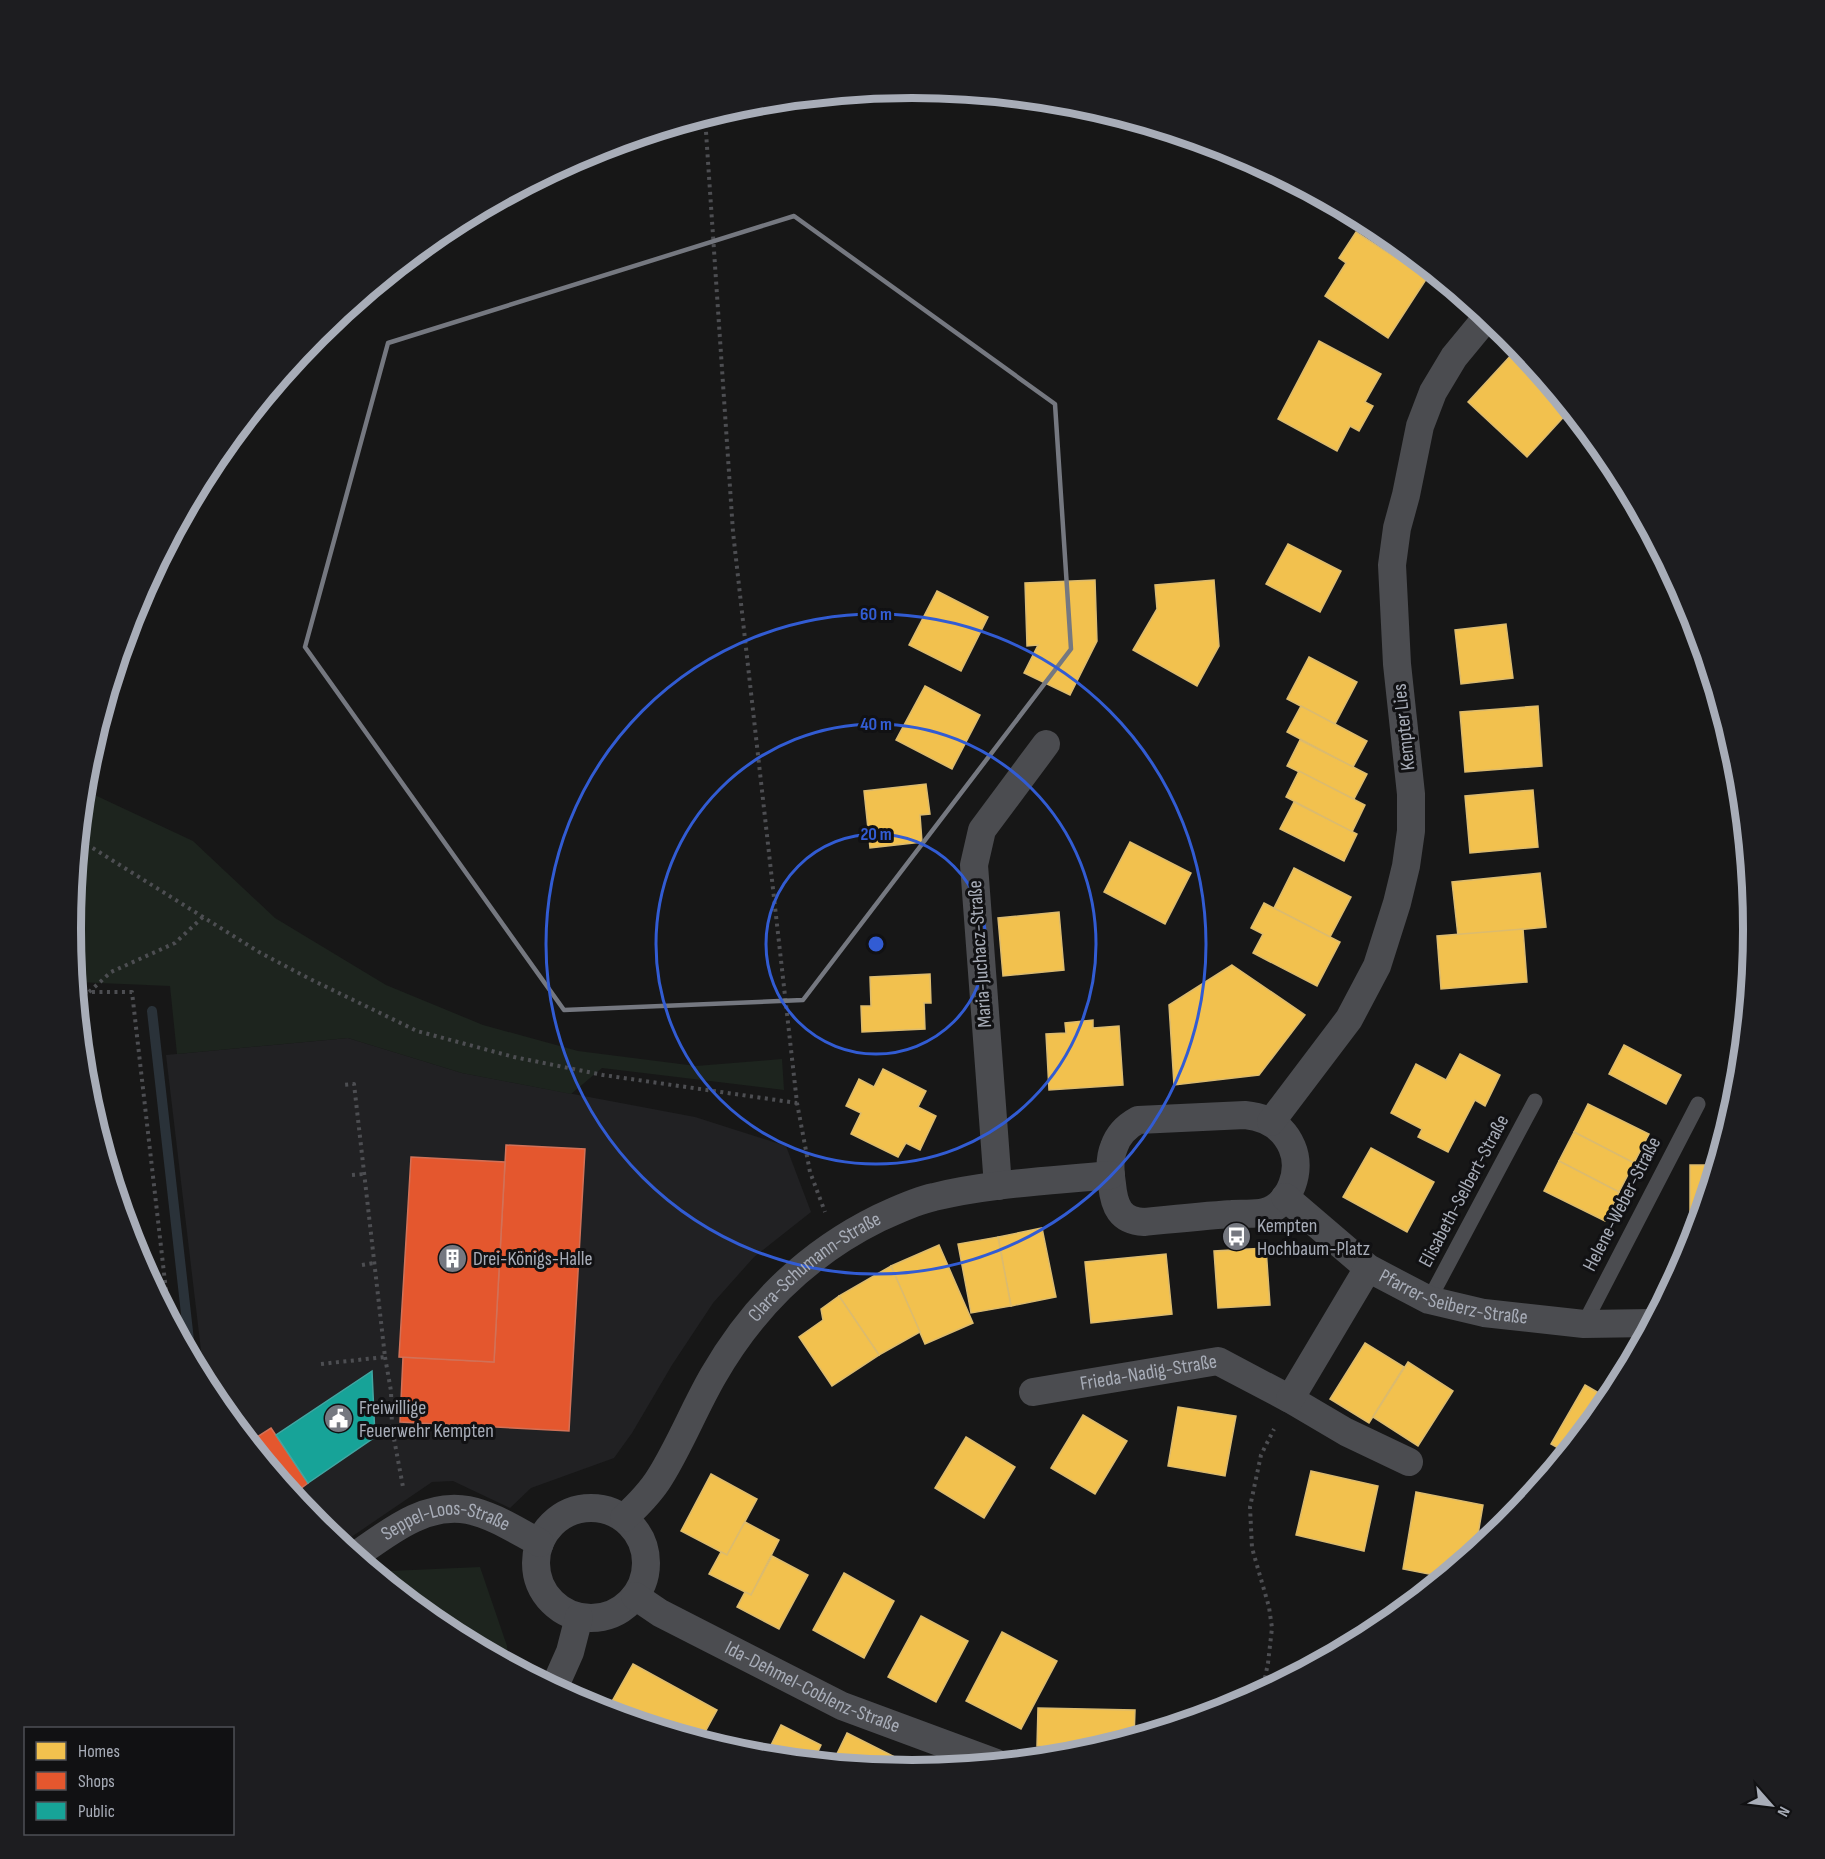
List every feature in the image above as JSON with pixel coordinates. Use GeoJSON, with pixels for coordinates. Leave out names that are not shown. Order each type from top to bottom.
{"type":"FeatureCollection","features":[{"type":"Feature","properties":{"kind":"street","name":"Kempter Lies"},"geometry":{"type":"LineString","coordinates":[[1271,1122],[1354,1011],[1377,966],[1397,903],[1411,831],[1411,794],[1397,664],[1392,565],[1397,528],[1420,426],[1433,392],[1454,357],[1481,324]]}},
{"type":"Feature","properties":{"kind":"street","name":"Maria-Juchacz-Straße"},"geometry":{"type":"LineString","coordinates":[[998,1186],[974,865],[982,830],[1046,744]]}},
{"type":"Feature","properties":{"kind":"street"},"geometry":{"type":"LineString","coordinates":[[1245,1114],[1258,1116],[1271,1122],[1285,1134],[1294,1151],[1296,1161],[1294,1180],[1285,1197],[1272,1209],[1264,1213],[1136,1221],[1127,1218],[1115,1204],[1111,1176],[1113,1149],[1117,1140],[1130,1125],[1138,1120],[1245,1114]]}},
{"type":"Feature","properties":{"kind":"street","name":"Clara-Schumann-Straße"},"geometry":{"type":"LineString","coordinates":[[624,1518],[659,1479],[713,1376],[738,1336],[767,1301],[820,1253],[865,1225],[903,1207],[934,1197],[998,1186],[1111,1176]]}},
{"type":"Feature","properties":{"kind":"street","name":"Pfarrer-Seiberz-Straße"},"geometry":{"type":"LineString","coordinates":[[1285,1197],[1368,1268],[1429,1300],[1484,1313],[1584,1324],[1644,1323]]}},
{"type":"Feature","properties":{"kind":"street"},"geometry":{"type":"LineString","coordinates":[[1290,1399],[1368,1268]]}},
{"type":"Feature","properties":{"kind":"street","name":"Frieda-Nadig-Straße"},"geometry":{"type":"LineString","coordinates":[[1033,1392],[1218,1361],[1346,1432],[1409,1462]]}},
{"type":"Feature","properties":{"kind":"street"},"geometry":{"type":"LineString","coordinates":[[592,1507],[609,1510],[624,1518],[642,1541],[646,1555],[642,1583],[635,1596],[623,1607],[595,1618],[579,1617],[564,1611],[552,1602],[542,1589],[537,1574],[536,1558],[540,1543],[548,1528],[561,1517],[576,1510],[592,1507]]}},
{"type":"Feature","properties":{"kind":"street","name":"Seppel-Loos-Straße"},"geometry":{"type":"LineString","coordinates":[[361,1552],[410,1520],[431,1512],[451,1510],[467,1510],[482,1515],[540,1543]]}},
{"type":"Feature","properties":{"kind":"street","name":"Ida-Dehmel-Coblenz-Straße"},"geometry":{"type":"LineString","coordinates":[[635,1596],[660,1613],[842,1706],[982,1758]]}},
{"type":"Feature","properties":{"kind":"street"},"geometry":{"type":"LineString","coordinates":[[557,1681],[570,1652],[579,1617]]}},
{"type":"Feature","properties":{"kind":"lane","name":"Elisabeth-Selbert-Straße"},"geometry":{"type":"LineString","coordinates":[[1429,1300],[1535,1101]]}},
{"type":"Feature","properties":{"kind":"lane","name":"Helene-Weber-Straße"},"geometry":{"type":"LineString","coordinates":[[1584,1324],[1698,1104]]}},
{"type":"Feature","properties":{"kind":"path"},"geometry":{"type":"LineString","coordinates":[[705,124],[733,532],[797,1103],[810,1172],[830,1221],[841,1240]]}},
{"type":"Feature","properties":{"kind":"path"},"geometry":{"type":"LineString","coordinates":[[86,845],[259,952],[417,1031],[513,1058],[603,1075],[797,1103]]}},
{"type":"Feature","properties":{"kind":"path"},"geometry":{"type":"LineString","coordinates":[[89,992],[111,972],[175,943],[204,916]]}},
{"type":"Feature","properties":{"kind":"path"},"geometry":{"type":"LineString","coordinates":[[84,992],[132,992],[167,1296]]}},
{"type":"Feature","properties":{"kind":"path"},"geometry":{"type":"LineString","coordinates":[[343,1085],[354,1084],[385,1357],[391,1391],[392,1428],[410,1520]]}},
{"type":"Feature","properties":{"kind":"path"},"geometry":{"type":"LineString","coordinates":[[352,1175],[364,1174]]}},
{"type":"Feature","properties":{"kind":"path"},"geometry":{"type":"LineString","coordinates":[[362,1265],[374,1263]]}},
{"type":"Feature","properties":{"kind":"path"},"geometry":{"type":"LineString","coordinates":[[321,1364],[385,1357]]}},
{"type":"Feature","properties":{"kind":"path"},"geometry":{"type":"LineString","coordinates":[[1264,1682],[1272,1628],[1269,1607],[1252,1548],[1250,1507],[1261,1455],[1290,1399]]}},
{"type":"Feature","properties":{"kind":"highlighted area"},"geometry":{"type":"Polygon","coordinates":[[[794,216],[1055,404],[1071,649],[803,1000],[564,1010],[305,647],[388,343],[794,216]]]}},
{"type":"Feature","properties":{"kind":"shaded area"},"geometry":{"type":"Polygon","coordinates":[[[93,794],[193,841],[275,918],[386,985],[483,1025],[578,1051],[696,1066],[782,1059],[784,1090],[602,1068],[571,1094],[462,1073],[348,1038],[177,1054],[170,986],[83,982],[81,930],[83,875],[93,794]]]}},
{"type":"Feature","properties":{"kind":"shaded area"},"geometry":{"type":"Polygon","coordinates":[[[348,1038],[462,1073],[695,1117],[786,1146],[811,1212],[754,1257],[713,1303],[614,1458],[531,1488],[510,1508],[453,1481],[432,1482],[348,1539],[287,1478],[253,1436],[202,1361],[166,1055],[348,1038]]]}},
{"type":"Feature","properties":{"kind":"shaded area"},"geometry":{"type":"Polygon","coordinates":[[[480,1567],[507,1646],[508,1655],[451,1621],[406,1589],[386,1573],[390,1571],[480,1567]]]}},
{"type":"Feature","properties":{"kind":"building: Homes"},"geometry":{"type":"Polygon","coordinates":[[[1356,232],[1427,278],[1388,338],[1325,296],[1346,263],[1339,258],[1356,232]]]}},
{"type":"Feature","properties":{"kind":"building: Homes"},"geometry":{"type":"Polygon","coordinates":[[[1319,341],[1381,374],[1365,402],[1373,406],[1359,431],[1350,426],[1337,451],[1278,419],[1319,341]]]}},
{"type":"Feature","properties":{"kind":"building: Homes"},"geometry":{"type":"Polygon","coordinates":[[[1512,354],[1538,381],[1565,415],[1527,457],[1468,402],[1512,354]]]}},
{"type":"Feature","properties":{"kind":"building: Homes"},"geometry":{"type":"Polygon","coordinates":[[[1288,544],[1341,571],[1320,612],[1266,584],[1288,544]]]}},
{"type":"Feature","properties":{"kind":"building: Homes"},"geometry":{"type":"Polygon","coordinates":[[[1095,580],[1097,641],[1070,695],[1024,673],[1038,645],[1027,646],[1025,583],[1095,580]]]}},
{"type":"Feature","properties":{"kind":"building: Homes"},"geometry":{"type":"Polygon","coordinates":[[[1214,580],[1219,646],[1197,686],[1133,650],[1157,609],[1155,585],[1214,580]]]}},
{"type":"Feature","properties":{"kind":"building: Homes"},"geometry":{"type":"Polygon","coordinates":[[[937,591],[988,617],[961,671],[909,645],[937,591]]]}},
{"type":"Feature","properties":{"kind":"building: Homes"},"geometry":{"type":"Polygon","coordinates":[[[1506,624],[1513,678],[1461,684],[1455,630],[1506,624]]]}},
{"type":"Feature","properties":{"kind":"building: Homes"},"geometry":{"type":"Polygon","coordinates":[[[1309,657],[1357,682],[1335,724],[1287,699],[1309,657]]]}},
{"type":"Feature","properties":{"kind":"building: Homes"},"geometry":{"type":"Polygon","coordinates":[[[925,686],[980,715],[952,769],[896,740],[925,686]]]}},
{"type":"Feature","properties":{"kind":"building: Homes"},"geometry":{"type":"Polygon","coordinates":[[[1301,706],[1367,741],[1353,767],[1287,732],[1301,706]]]}},
{"type":"Feature","properties":{"kind":"building: Homes"},"geometry":{"type":"Polygon","coordinates":[[[1538,706],[1542,766],[1465,772],[1460,712],[1538,706]]]}},
{"type":"Feature","properties":{"kind":"building: Homes"},"geometry":{"type":"Polygon","coordinates":[[[1300,740],[1367,774],[1354,799],[1287,766],[1300,740]]]}},
{"type":"Feature","properties":{"kind":"building: Homes"},"geometry":{"type":"Polygon","coordinates":[[[1299,771],[1365,805],[1352,832],[1286,797],[1299,771]]]}},
{"type":"Feature","properties":{"kind":"building: Homes"},"geometry":{"type":"Polygon","coordinates":[[[926,784],[930,814],[920,815],[922,842],[870,848],[864,791],[926,784]]]}},
{"type":"Feature","properties":{"kind":"building: Homes"},"geometry":{"type":"Polygon","coordinates":[[[1533,790],[1538,847],[1470,853],[1465,796],[1533,790]]]}},
{"type":"Feature","properties":{"kind":"building: Homes"},"geometry":{"type":"Polygon","coordinates":[[[1294,802],[1357,834],[1344,861],[1280,829],[1294,802]]]}},
{"type":"Feature","properties":{"kind":"building: Homes"},"geometry":{"type":"Polygon","coordinates":[[[1130,842],[1191,873],[1165,924],[1104,892],[1130,842]]]}},
{"type":"Feature","properties":{"kind":"building: Homes"},"geometry":{"type":"Polygon","coordinates":[[[1294,868],[1351,897],[1330,937],[1274,908],[1294,868]]]}},
{"type":"Feature","properties":{"kind":"building: Homes"},"geometry":{"type":"Polygon","coordinates":[[[1540,873],[1546,927],[1458,936],[1452,882],[1540,873]]]}},
{"type":"Feature","properties":{"kind":"building: Homes"},"geometry":{"type":"Polygon","coordinates":[[[1264,903],[1340,942],[1317,986],[1253,953],[1263,934],[1251,928],[1264,903]]]}},
{"type":"Feature","properties":{"kind":"building: Homes"},"geometry":{"type":"Polygon","coordinates":[[[1059,912],[1064,970],[1003,976],[998,918],[1059,912]]]}},
{"type":"Feature","properties":{"kind":"building: Homes"},"geometry":{"type":"Polygon","coordinates":[[[1523,929],[1527,982],[1441,989],[1437,936],[1523,929]]]}},
{"type":"Feature","properties":{"kind":"building: Homes"},"geometry":{"type":"Polygon","coordinates":[[[1232,965],[1305,1015],[1259,1075],[1174,1085],[1169,1005],[1232,965]]]}},
{"type":"Feature","properties":{"kind":"building: Homes"},"geometry":{"type":"Polygon","coordinates":[[[930,974],[931,1003],[924,1003],[925,1029],[862,1032],[861,1006],[871,1006],[870,977],[930,974]]]}},
{"type":"Feature","properties":{"kind":"building: Homes"},"geometry":{"type":"Polygon","coordinates":[[[1093,1020],[1093,1028],[1119,1026],[1123,1085],[1049,1090],[1046,1034],[1066,1033],[1065,1023],[1093,1020]]]}},
{"type":"Feature","properties":{"kind":"building: Homes"},"geometry":{"type":"Polygon","coordinates":[[[1624,1045],[1681,1075],[1666,1104],[1609,1074],[1624,1045]]]}},
{"type":"Feature","properties":{"kind":"building: Homes"},"geometry":{"type":"Polygon","coordinates":[[[1460,1054],[1500,1075],[1485,1106],[1475,1100],[1448,1152],[1418,1137],[1422,1129],[1391,1113],[1416,1064],[1446,1080],[1460,1054]]]}},
{"type":"Feature","properties":{"kind":"building: Homes"},"geometry":{"type":"Polygon","coordinates":[[[883,1069],[926,1091],[918,1107],[936,1116],[920,1150],[906,1143],[898,1157],[851,1134],[861,1113],[846,1106],[859,1079],[874,1087],[883,1069]]]}},
{"type":"Feature","properties":{"kind":"building: Homes"},"geometry":{"type":"Polygon","coordinates":[[[1588,1104],[1649,1134],[1634,1163],[1574,1132],[1588,1104]]]}},
{"type":"Feature","properties":{"kind":"building: Homes"},"geometry":{"type":"Polygon","coordinates":[[[1574,1132],[1634,1163],[1619,1192],[1559,1161],[1574,1132]]]}},
{"type":"Feature","properties":{"kind":"building: Homes"},"geometry":{"type":"Polygon","coordinates":[[[1371,1148],[1434,1182],[1407,1232],[1343,1197],[1371,1148]]]}},
{"type":"Feature","properties":{"kind":"building: Homes"},"geometry":{"type":"Polygon","coordinates":[[[1559,1161],[1619,1192],[1605,1221],[1544,1191],[1559,1161]]]}},
{"type":"Feature","properties":{"kind":"building: Homes"},"geometry":{"type":"Polygon","coordinates":[[[1690,1165],[1710,1165],[1700,1197],[1690,1224],[1690,1165]]]}},
{"type":"Feature","properties":{"kind":"building: Homes"},"geometry":{"type":"Polygon","coordinates":[[[1042,1228],[1056,1297],[1011,1306],[998,1237],[1042,1228]]]}},
{"type":"Feature","properties":{"kind":"building: Homes"},"geometry":{"type":"Polygon","coordinates":[[[998,1237],[1011,1306],[971,1313],[958,1244],[998,1237]]]}},
{"type":"Feature","properties":{"kind":"building: Homes"},"geometry":{"type":"Polygon","coordinates":[[[939,1245],[973,1323],[925,1344],[891,1266],[939,1245]]]}},
{"type":"Feature","properties":{"kind":"building: Homes"},"geometry":{"type":"Polygon","coordinates":[[[1266,1248],[1270,1305],[1218,1308],[1214,1251],[1266,1248]]]}},
{"type":"Feature","properties":{"kind":"building: Homes"},"geometry":{"type":"Polygon","coordinates":[[[1166,1254],[1172,1314],[1091,1323],[1085,1262],[1166,1254]]]}},
{"type":"Feature","properties":{"kind":"building: Homes"},"geometry":{"type":"Polygon","coordinates":[[[891,1266],[920,1332],[879,1355],[839,1296],[891,1266]]]}},
{"type":"Feature","properties":{"kind":"building: Homes"},"geometry":{"type":"Polygon","coordinates":[[[839,1296],[879,1355],[832,1386],[799,1337],[823,1320],[821,1309],[839,1296]]]}},
{"type":"Feature","properties":{"kind":"building: Homes"},"geometry":{"type":"Polygon","coordinates":[[[1365,1343],[1404,1367],[1369,1423],[1330,1399],[1365,1343]]]}},
{"type":"Feature","properties":{"kind":"building: Homes"},"geometry":{"type":"Polygon","coordinates":[[[1408,1362],[1453,1391],[1418,1446],[1373,1417],[1408,1362]]]}},
{"type":"Feature","properties":{"kind":"building: Homes"},"geometry":{"type":"Polygon","coordinates":[[[1585,1385],[1601,1395],[1561,1450],[1551,1444],[1585,1385]]]}},
{"type":"Feature","properties":{"kind":"building: Homes"},"geometry":{"type":"Polygon","coordinates":[[[1178,1407],[1236,1416],[1225,1476],[1168,1466],[1178,1407]]]}},
{"type":"Feature","properties":{"kind":"building: Homes"},"geometry":{"type":"Polygon","coordinates":[[[1083,1415],[1127,1441],[1095,1494],[1051,1468],[1083,1415]]]}},
{"type":"Feature","properties":{"kind":"building: Homes"},"geometry":{"type":"Polygon","coordinates":[[[966,1437],[1015,1467],[984,1518],[935,1488],[966,1437]]]}},
{"type":"Feature","properties":{"kind":"building: Homes"},"geometry":{"type":"Polygon","coordinates":[[[1311,1471],[1378,1486],[1364,1551],[1296,1535],[1311,1471]]]}},
{"type":"Feature","properties":{"kind":"building: Homes"},"geometry":{"type":"Polygon","coordinates":[[[711,1474],[757,1499],[727,1555],[681,1531],[711,1474]]]}},
{"type":"Feature","properties":{"kind":"building: Homes"},"geometry":{"type":"Polygon","coordinates":[[[1416,1492],[1483,1505],[1477,1539],[1436,1575],[1403,1569],[1416,1492]]]}},
{"type":"Feature","properties":{"kind":"building: Homes"},"geometry":{"type":"Polygon","coordinates":[[[745,1522],[779,1540],[751,1595],[709,1574],[721,1552],[727,1555],[745,1522]]]}},
{"type":"Feature","properties":{"kind":"building: Homes"},"geometry":{"type":"Polygon","coordinates":[[[772,1556],[808,1575],[779,1629],[737,1607],[745,1592],[751,1595],[772,1556]]]}},
{"type":"Feature","properties":{"kind":"building: Homes"},"geometry":{"type":"Polygon","coordinates":[[[844,1573],[894,1601],[864,1658],[813,1630],[844,1573]]]}},
{"type":"Feature","properties":{"kind":"building: Homes"},"geometry":{"type":"Polygon","coordinates":[[[921,1616],[968,1641],[936,1702],[888,1677],[921,1616]]]}},
{"type":"Feature","properties":{"kind":"building: Homes"},"geometry":{"type":"Polygon","coordinates":[[[1002,1632],[1057,1661],[1021,1729],[966,1701],[1002,1632]]]}},
{"type":"Feature","properties":{"kind":"building: Homes"},"geometry":{"type":"Polygon","coordinates":[[[633,1664],[717,1710],[704,1734],[610,1704],[633,1664]]]}},
{"type":"Feature","properties":{"kind":"building: Homes"},"geometry":{"type":"Polygon","coordinates":[[[1038,1708],[1135,1710],[1134,1731],[1064,1747],[1037,1746],[1038,1708]]]}},
{"type":"Feature","properties":{"kind":"building: Homes"},"geometry":{"type":"Polygon","coordinates":[[[781,1725],[821,1745],[816,1755],[769,1748],[781,1725]]]}},
{"type":"Feature","properties":{"kind":"building: Homes"},"geometry":{"type":"Polygon","coordinates":[[[847,1733],[897,1758],[896,1760],[835,1757],[847,1733]]]}},
{"type":"Feature","properties":{"kind":"building: Shops"},"geometry":{"type":"Polygon","coordinates":[[[506,1145],[585,1149],[569,1431],[400,1422],[403,1357],[494,1362],[506,1145]]]}},
{"type":"Feature","properties":{"kind":"building: Shops","name":"Drei-Königs-Halle"},"geometry":{"type":"Polygon","coordinates":[[[411,1157],[505,1162],[494,1362],[399,1357],[411,1157]]]}},
{"type":"Feature","properties":{"kind":"building: Shops"},"geometry":{"type":"Polygon","coordinates":[[[271,1428],[308,1483],[299,1490],[255,1438],[271,1428]]]}},
{"type":"Feature","properties":{"kind":"building: Public","name":"Freiwillige Feuerwehr Kempten"},"geometry":{"type":"Polygon","coordinates":[[[372,1371],[375,1437],[308,1483],[276,1435],[372,1371]]]}},
{"type":"Feature","properties":{"kind":"waterway"},"geometry":{"type":"LineString","coordinates":[[152,1011],[189,1339]]}},
{"type":"Feature","properties":{"kind":"place","name":"Kempten Hochbaum-Platz"},"geometry":{"type":"Point","coordinates":[1236,1237]}},
{"type":"Feature","properties":{"kind":"place","name":"Drei-Königs-Halle"},"geometry":{"type":"Point","coordinates":[452,1259]}},
{"type":"Feature","properties":{"kind":"place","name":"Freiwillige Feuerwehr Kempten"},"geometry":{"type":"Point","coordinates":[338,1419]}}]}
